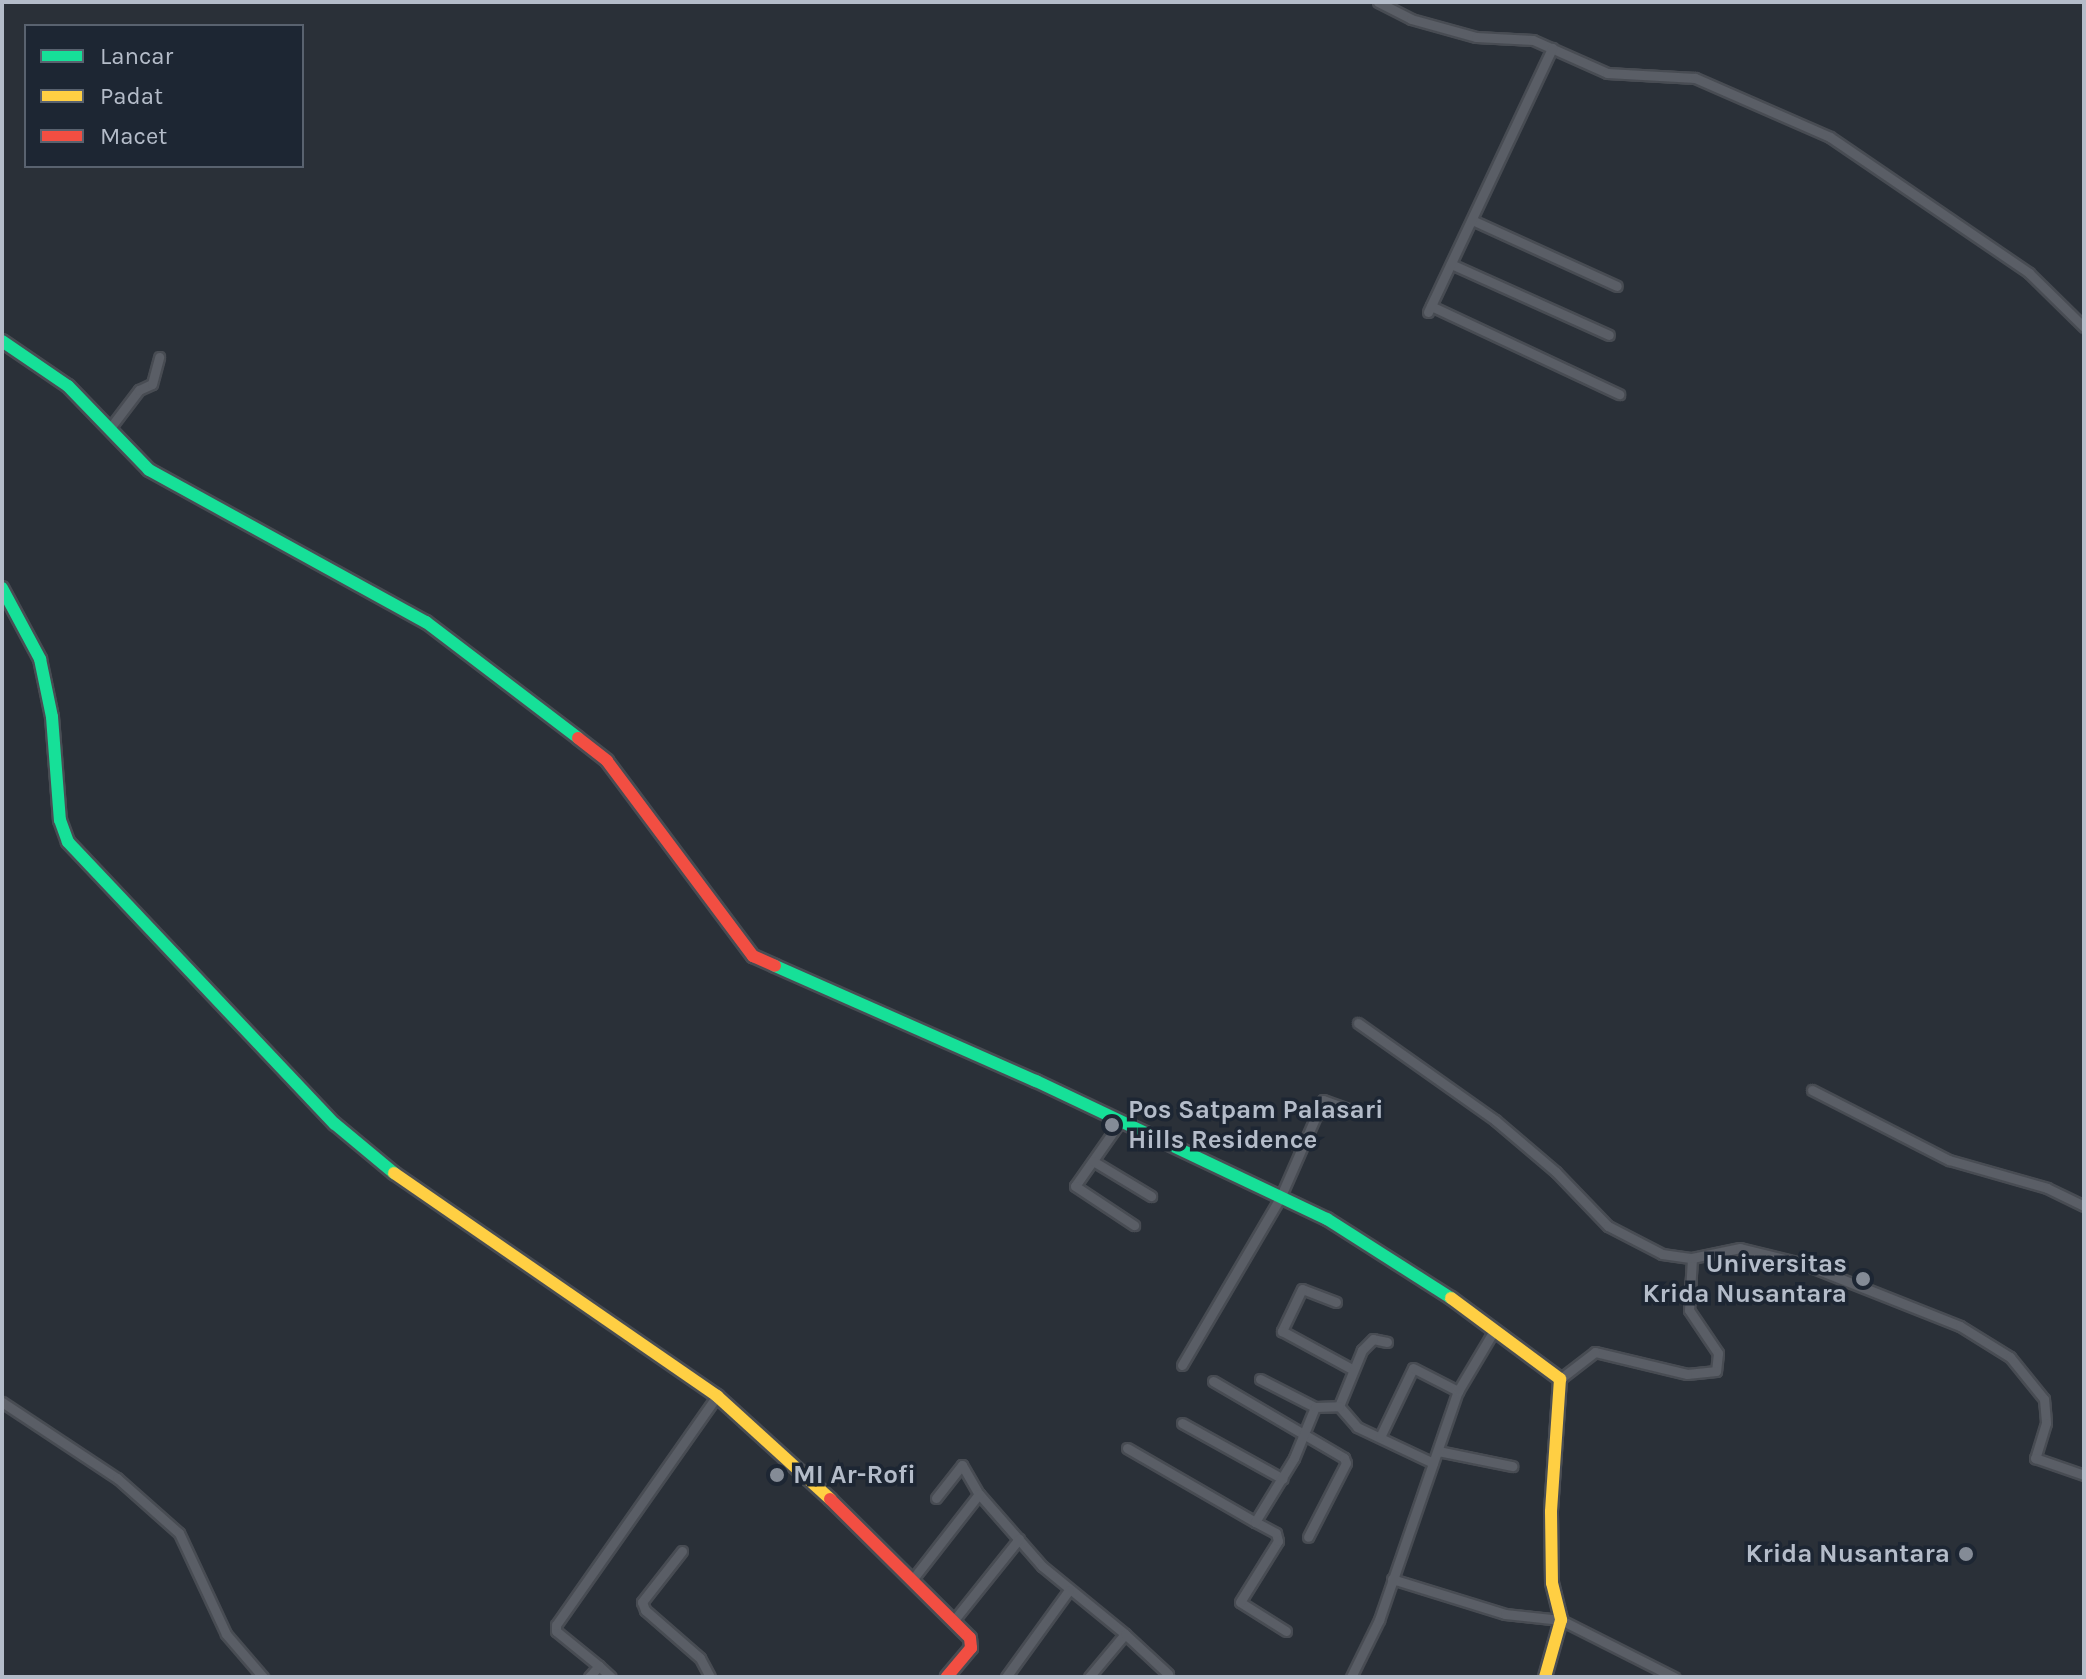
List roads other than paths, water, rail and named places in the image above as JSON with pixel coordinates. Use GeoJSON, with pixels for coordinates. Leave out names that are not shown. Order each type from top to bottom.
{"type":"FeatureCollection","features":[{"type":"Feature","properties":{"kind":"street"},"geometry":{"type":"LineString","coordinates":[[1378,2],[1450,30],[1492,40],[1533,40],[1607,73],[1695,78],[1830,137],[2029,273],[2084,327]]}},
{"type":"Feature","properties":{"kind":"street"},"geometry":{"type":"LineString","coordinates":[[1552,48],[1430,309],[1619,394]]}},
{"type":"Feature","properties":{"kind":"street"},"geometry":{"type":"LineString","coordinates":[[1472,220],[1617,286]]}},
{"type":"Feature","properties":{"kind":"street"},"geometry":{"type":"LineString","coordinates":[[1451,264],[1609,335]]}},
{"type":"Feature","properties":{"kind":"street"},"geometry":{"type":"LineString","coordinates":[[2,341],[68,386],[149,470],[426,622],[607,761],[753,956],[1120,1122],[1377,1247],[1495,1329],[1560,1379]]}},
{"type":"Feature","properties":{"kind":"street"},"geometry":{"type":"LineString","coordinates":[[110,428],[139,390],[152,384],[159,357]]}},
{"type":"Feature","properties":{"kind":"street"},"geometry":{"type":"LineString","coordinates":[[2,588],[40,659],[52,717],[60,820],[68,842],[335,1124],[407,1183],[717,1396],[912,1580],[954,1620],[971,1648],[947,1677]]}},
{"type":"Feature","properties":{"kind":"street"},"geometry":{"type":"LineString","coordinates":[[1358,1023],[1495,1120],[1556,1172],[1608,1226],[1662,1254],[1692,1258],[1740,1248],[1801,1263],[1960,1326],[2010,1357],[2044,1399],[2046,1423],[2035,1458],[2084,1475]]}},
{"type":"Feature","properties":{"kind":"street"},"geometry":{"type":"LineString","coordinates":[[1812,1090],[1949,1160],[2034,1184],[2084,1206]]}},
{"type":"Feature","properties":{"kind":"street"},"geometry":{"type":"LineString","coordinates":[[1182,1365],[1280,1198],[1323,1100],[1354,1111]]}},
{"type":"Feature","properties":{"kind":"street"},"geometry":{"type":"LineString","coordinates":[[1120,1122],[1075,1188],[1134,1225]]}},
{"type":"Feature","properties":{"kind":"street"},"geometry":{"type":"LineString","coordinates":[[1093,1161],[1151,1196]]}},
{"type":"Feature","properties":{"kind":"street"},"geometry":{"type":"LineString","coordinates":[[1545,1677],[1561,1620],[1552,1583],[1551,1512],[1560,1379],[1595,1352],[1687,1374],[1716,1371],[1718,1353],[1689,1310],[1692,1258]]}},
{"type":"Feature","properties":{"kind":"street"},"geometry":{"type":"LineString","coordinates":[[1336,1302],[1302,1289],[1282,1331],[1352,1369]]}},
{"type":"Feature","properties":{"kind":"street"},"geometry":{"type":"LineString","coordinates":[[1351,1677],[1392,1579],[1458,1391],[1495,1329]]}},
{"type":"Feature","properties":{"kind":"street"},"geometry":{"type":"LineString","coordinates":[[1339,1406],[1352,1369],[1373,1339],[1387,1342]]}},
{"type":"Feature","properties":{"kind":"street"},"geometry":{"type":"LineString","coordinates":[[1380,1437],[1413,1368],[1458,1391]]}},
{"type":"Feature","properties":{"kind":"street"},"geometry":{"type":"LineString","coordinates":[[1260,1379],[1315,1407],[1339,1406]]}},
{"type":"Feature","properties":{"kind":"street"},"geometry":{"type":"LineString","coordinates":[[1213,1381],[1306,1432],[1346,1463],[1308,1537]]}},
{"type":"Feature","properties":{"kind":"street"},"geometry":{"type":"LineString","coordinates":[[611,1677],[556,1631],[556,1625],[717,1396]]}},
{"type":"Feature","properties":{"kind":"street"},"geometry":{"type":"LineString","coordinates":[[2,1402],[117,1478],[179,1533],[226,1634],[263,1677]]}},
{"type":"Feature","properties":{"kind":"street"},"geometry":{"type":"LineString","coordinates":[[1339,1406],[1351,1422],[1433,1463]]}},
{"type":"Feature","properties":{"kind":"street"},"geometry":{"type":"LineString","coordinates":[[1255,1522],[1283,1479],[1315,1407]]}},
{"type":"Feature","properties":{"kind":"street"},"geometry":{"type":"LineString","coordinates":[[1182,1423],[1283,1479]]}},
{"type":"Feature","properties":{"kind":"street"},"geometry":{"type":"LineString","coordinates":[[1127,1448],[1276,1533],[1278,1541],[1240,1602],[1286,1631]]}},
{"type":"Feature","properties":{"kind":"street"},"geometry":{"type":"LineString","coordinates":[[1438,1451],[1512,1466]]}},
{"type":"Feature","properties":{"kind":"street"},"geometry":{"type":"LineString","coordinates":[[936,1498],[962,1465],[979,1494],[1069,1590],[1125,1634],[1168,1674]]}},
{"type":"Feature","properties":{"kind":"street"},"geometry":{"type":"LineString","coordinates":[[912,1580],[979,1494]]}},
{"type":"Feature","properties":{"kind":"street"},"geometry":{"type":"LineString","coordinates":[[954,1620],[1019,1539]]}},
{"type":"Feature","properties":{"kind":"street"},"geometry":{"type":"LineString","coordinates":[[682,1551],[642,1602],[645,1610],[700,1658],[710,1677]]}},
{"type":"Feature","properties":{"kind":"street"},"geometry":{"type":"LineString","coordinates":[[1392,1579],[1505,1614],[1561,1620],[1674,1677]]}},
{"type":"Feature","properties":{"kind":"street"},"geometry":{"type":"LineString","coordinates":[[1006,1677],[1069,1590]]}},
{"type":"Feature","properties":{"kind":"street"},"geometry":{"type":"LineString","coordinates":[[1089,1677],[1125,1634]]}},
{"type":"Feature","properties":{"kind":"street"},"geometry":{"type":"LineString","coordinates":[[589,1677],[599,1666]]}},
{"type":"Feature","properties":{"kind":"place","name":"Pos Satpam Palasari Hills Residence"},"geometry":{"type":"Point","coordinates":[1112,1125]}},
{"type":"Feature","properties":{"kind":"place","name":"Universitas Krida Nusantara"},"geometry":{"type":"Point","coordinates":[1863,1279]}},
{"type":"Feature","properties":{"kind":"place","name":"MI Ar-Rofi"},"geometry":{"type":"Point","coordinates":[777,1475]}},
{"type":"Feature","properties":{"kind":"place","name":"Krida Nusantara"},"geometry":{"type":"Point","coordinates":[1966,1554]}}]}
